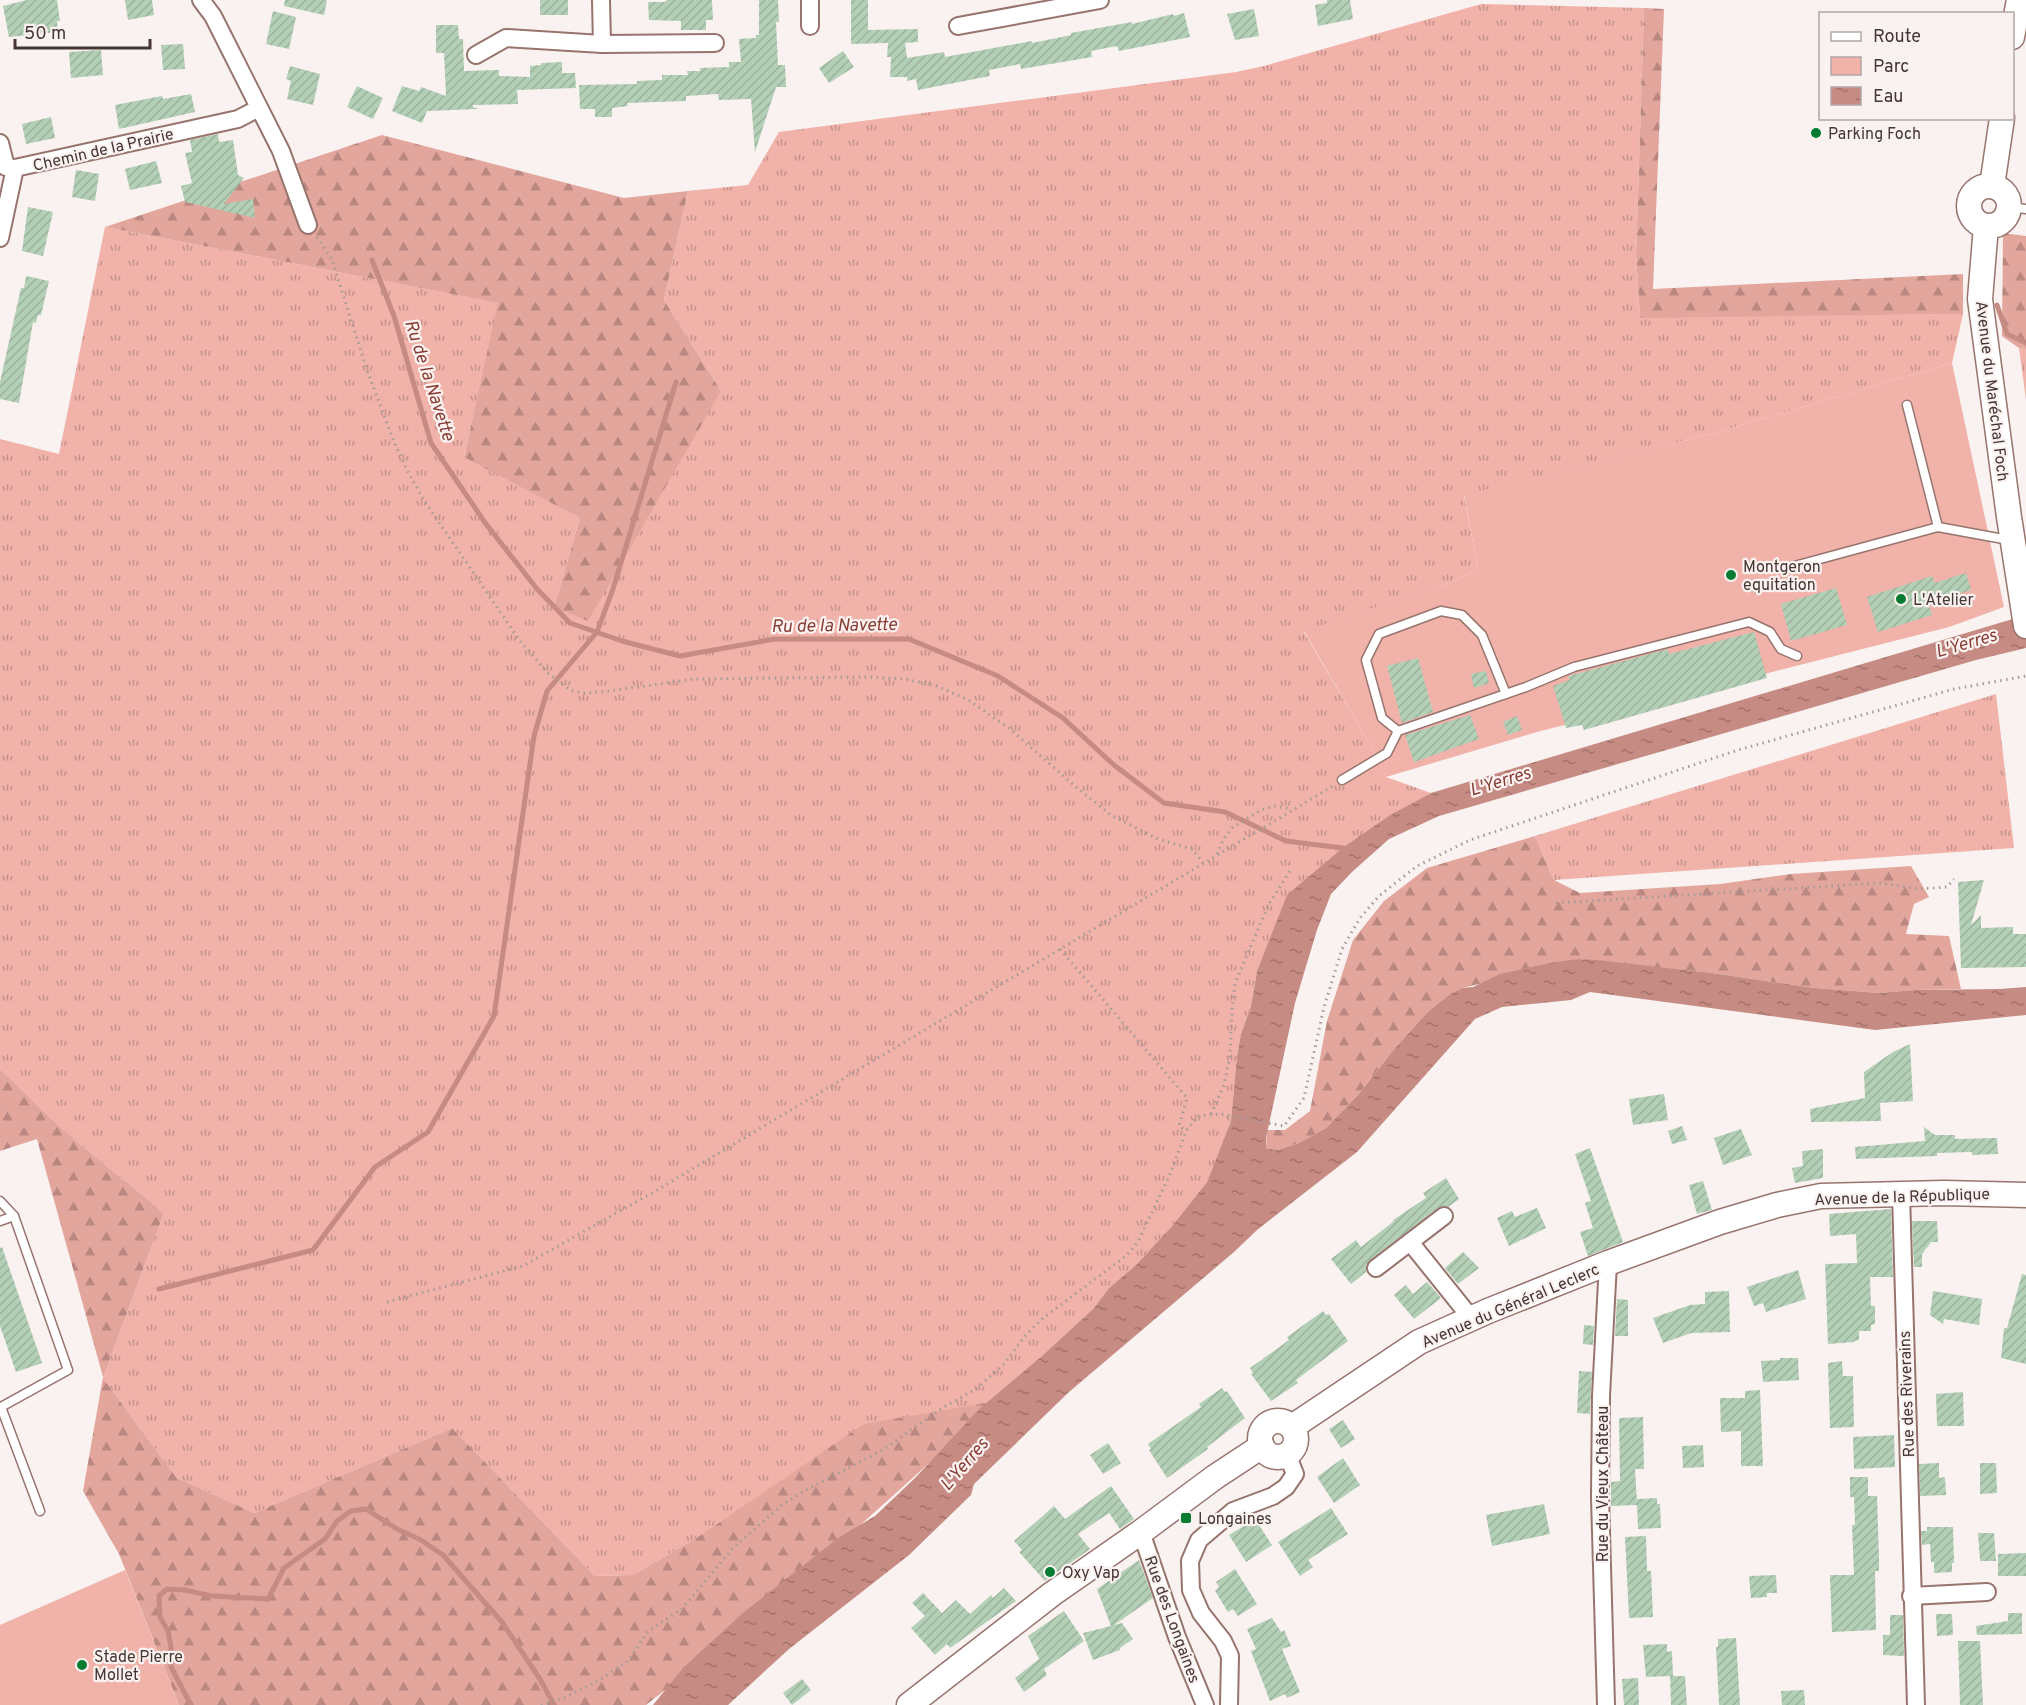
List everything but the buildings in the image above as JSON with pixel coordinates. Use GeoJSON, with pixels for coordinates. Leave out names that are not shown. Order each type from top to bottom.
{"type":"FeatureCollection","features":[{"type":"Feature","properties":{"kind":"street"},"geometry":{"type":"LineString","coordinates":[[201,0],[213,16],[281,151],[308,225]]}},
{"type":"Feature","properties":{"kind":"street"},"geometry":{"type":"LineString","coordinates":[[601,0],[602,44]]}},
{"type":"Feature","properties":{"kind":"street"},"geometry":{"type":"LineString","coordinates":[[810,0],[810,26]]}},
{"type":"Feature","properties":{"kind":"street"},"geometry":{"type":"LineString","coordinates":[[958,26],[1100,0]]}},
{"type":"Feature","properties":{"kind":"street"},"geometry":{"type":"LineString","coordinates":[[476,55],[506,38],[602,44],[715,42]]}},
{"type":"Feature","properties":{"kind":"street","name":"Chemin de la Prairie"},"geometry":{"type":"LineString","coordinates":[[0,238],[15,168],[238,119],[259,108]]}},
{"type":"Feature","properties":{"kind":"street"},"geometry":{"type":"LineString","coordinates":[[1992,186],[2002,120]]}},
{"type":"Feature","properties":{"kind":"street"},"geometry":{"type":"LineString","coordinates":[[0,143],[6,167],[15,168]]}},
{"type":"Feature","properties":{"kind":"street"},"geometry":{"type":"LineString","coordinates":[[1992,186],[2004,194],[2017,208],[1999,223],[1986,226],[1974,220],[1969,207],[1970,200],[1978,189],[1992,186]]}},
{"type":"Feature","properties":{"kind":"street","name":"Avenue du Maréchal Foch"},"geometry":{"type":"LineString","coordinates":[[1986,226],[1980,299],[2026,626]]}},
{"type":"Feature","properties":{"kind":"street","name":"Avenue de la République"},"geometry":{"type":"LineString","coordinates":[[1608,1263],[1777,1204],[1821,1196],[1900,1193],[2026,1195]]}},
{"type":"Feature","properties":{"kind":"street","name":"Rue des Riverains"},"geometry":{"type":"LineString","coordinates":[[1900,1193],[1916,1705]]}},
{"type":"Feature","properties":{"kind":"street"},"geometry":{"type":"LineString","coordinates":[[1376,1268],[1444,1216]]}},
{"type":"Feature","properties":{"kind":"street"},"geometry":{"type":"LineString","coordinates":[[1410,1242],[1471,1318]]}},
{"type":"Feature","properties":{"kind":"street","name":"Avenue du Général Leclerc"},"geometry":{"type":"LineString","coordinates":[[1292,1427],[1419,1342],[1471,1318],[1608,1263]]}},
{"type":"Feature","properties":{"kind":"street","name":"Rue du Vieux Château"},"geometry":{"type":"LineString","coordinates":[[1606,1705],[1600,1497],[1601,1395],[1608,1263]]}},
{"type":"Feature","properties":{"kind":"street"},"geometry":{"type":"LineString","coordinates":[[1276,1421],[1292,1427],[1296,1439],[1295,1445],[1287,1454],[1276,1457],[1265,1451],[1261,1435],[1266,1425],[1276,1421]]}},
{"type":"Feature","properties":{"kind":"street"},"geometry":{"type":"LineString","coordinates":[[909,1705],[1052,1594],[1262,1446]]}},
{"type":"Feature","properties":{"kind":"street"},"geometry":{"type":"LineString","coordinates":[[1229,1705],[1230,1656],[1223,1641],[1201,1613],[1191,1590],[1190,1561],[1199,1540],[1233,1511],[1273,1496],[1286,1487],[1295,1474],[1287,1454]]}},
{"type":"Feature","properties":{"kind":"street","name":"Rue des Longaines"},"geometry":{"type":"LineString","coordinates":[[1141,1532],[1177,1637],[1204,1705]]}},
{"type":"Feature","properties":{"kind":"street"},"geometry":{"type":"LineString","coordinates":[[1911,1596],[1987,1592]]}},
{"type":"Feature","properties":{"kind":"lane"},"geometry":{"type":"LineString","coordinates":[[1907,405],[1938,527]]}},
{"type":"Feature","properties":{"kind":"lane"},"geometry":{"type":"LineString","coordinates":[[1787,568],[1938,527],[2014,548]]}},
{"type":"Feature","properties":{"kind":"lane"},"geometry":{"type":"LineString","coordinates":[[1398,731],[1382,718],[1366,660],[1379,634],[1442,611],[1462,615],[1482,635],[1506,694]]}},
{"type":"Feature","properties":{"kind":"lane"},"geometry":{"type":"LineString","coordinates":[[1342,780],[1387,753],[1398,731],[1506,694],[1574,667],[1749,622],[1770,632],[1781,649],[1797,656]]}},
{"type":"Feature","properties":{"kind":"lane"},"geometry":{"type":"LineString","coordinates":[[0,1201],[14,1216],[68,1370],[1,1407],[40,1511]]}},
{"type":"Feature","properties":{"kind":"lane"},"geometry":{"type":"LineString","coordinates":[[0,1221],[14,1216]]}},
{"type":"Feature","properties":{"kind":"path"},"geometry":{"type":"LineString","coordinates":[[308,225],[332,260],[367,370],[407,470],[423,499],[520,641],[548,673],[570,690],[583,693],[601,692],[695,680],[867,677],[905,679],[937,687],[970,701],[1010,729],[1111,815],[1142,832],[1192,849],[1203,863]]}},
{"type":"Feature","properties":{"kind":"path"},"geometry":{"type":"LineString","coordinates":[[541,1705],[564,1698],[598,1681],[629,1660],[648,1631],[682,1609],[733,1548],[783,1504],[881,1451],[945,1407],[976,1389],[1004,1364],[1024,1336],[1042,1319],[1127,1255],[1138,1242],[1171,1172],[1186,1131],[1198,1116],[1220,1114],[1284,1126],[1304,1098],[1324,1007],[1342,949],[1360,918],[1379,896],[1417,866],[1470,840],[1738,750],[1954,689],[2026,676]]}},
{"type":"Feature","properties":{"kind":"path"},"geometry":{"type":"LineString","coordinates":[[387,1302],[523,1266],[657,1190],[1342,780]]}},
{"type":"Feature","properties":{"kind":"path"},"geometry":{"type":"LineString","coordinates":[[1216,855],[1232,828],[1261,810],[1274,806],[1293,809]]}},
{"type":"Feature","properties":{"kind":"path"},"geometry":{"type":"LineString","coordinates":[[1211,1114],[1224,1085],[1230,1056],[1235,983],[1269,904],[1292,868]]}},
{"type":"Feature","properties":{"kind":"path"},"geometry":{"type":"LineString","coordinates":[[1556,903],[1881,883],[1918,889],[1947,887],[1954,879]]}},
{"type":"Feature","properties":{"kind":"path"},"geometry":{"type":"LineString","coordinates":[[1060,949],[1187,1098],[1179,1126],[1186,1131]]}},
{"type":"Feature","properties":{"kind":"green space"},"geometry":{"type":"Polygon","coordinates":[[[1481,4],[1644,8],[1636,255],[1640,317],[1963,314],[1952,363],[1711,434],[1464,496],[1478,569],[1452,582],[1304,632],[1374,751],[1386,777],[1431,793],[1390,815],[1345,846],[1271,937],[1257,971],[1251,1006],[1241,1034],[1231,1121],[1207,1182],[1173,1225],[1136,1265],[1109,1288],[1094,1308],[979,1409],[698,1537],[633,1575],[595,1576],[452,1428],[254,1513],[176,1477],[103,1378],[164,1213],[62,1129],[0,1069],[0,439],[59,454],[105,227],[499,303],[464,456],[580,518],[554,607],[721,391],[664,300],[688,191],[748,185],[779,132],[1236,72],[1481,4]]]}},
{"type":"Feature","properties":{"kind":"green space"},"geometry":{"type":"Polygon","coordinates":[[[1644,8],[1664,9],[1653,289],[1963,274],[1963,314],[1640,318],[1636,255],[1644,8]]]}},
{"type":"Feature","properties":{"kind":"green space"},"geometry":{"type":"Polygon","coordinates":[[[382,135],[624,198],[688,191],[664,300],[721,391],[588,621],[554,607],[580,518],[464,457],[498,303],[105,227],[382,135]]]}},
{"type":"Feature","properties":{"kind":"green space"},"geometry":{"type":"Polygon","coordinates":[[[2003,233],[2026,236],[2026,349],[2019,348],[2002,336],[2003,233]]]}},
{"type":"Feature","properties":{"kind":"green space"},"geometry":{"type":"Polygon","coordinates":[[[2019,348],[2026,349],[2026,400],[2019,348]]]}},
{"type":"Feature","properties":{"kind":"green space","name":"Montgeron equitation"},"geometry":{"type":"Polygon","coordinates":[[[1952,363],[2004,607],[1949,627],[1537,732],[1386,777],[1374,751],[1304,631],[1452,582],[1478,569],[1464,495],[1711,434],[1952,363]]]}},
{"type":"Feature","properties":{"kind":"green space"},"geometry":{"type":"Polygon","coordinates":[[[1996,694],[2014,848],[1554,880],[1535,836],[1996,694]]]}},
{"type":"Feature","properties":{"kind":"green space"},"geometry":{"type":"Polygon","coordinates":[[[1535,836],[1554,880],[1580,893],[1720,884],[1791,874],[1911,866],[1929,897],[1914,904],[1906,934],[1949,936],[1961,989],[1879,993],[1815,988],[1712,973],[1578,959],[1463,988],[1391,1053],[1358,1095],[1326,1128],[1299,1143],[1277,1150],[1266,1148],[1267,1130],[1285,1130],[1310,1111],[1327,1021],[1353,940],[1384,901],[1427,868],[1535,836]]]}},
{"type":"Feature","properties":{"kind":"green space"},"geometry":{"type":"Polygon","coordinates":[[[0,1069],[62,1129],[164,1213],[103,1378],[176,1477],[254,1513],[452,1428],[595,1576],[633,1575],[698,1537],[864,1424],[997,1401],[781,1594],[646,1705],[179,1705],[119,1554],[83,1491],[103,1377],[37,1139],[0,1151],[0,1069]]]}},
{"type":"Feature","properties":{"kind":"green space","name":"Stade Pierre Mollet"},"geometry":{"type":"Polygon","coordinates":[[[125,1570],[179,1705],[0,1705],[0,1625],[125,1570]]]}},
{"type":"Feature","properties":{"kind":"water","name":"L'Yerres"},"geometry":{"type":"Polygon","coordinates":[[[2026,615],[2026,648],[1976,660],[1439,816],[1389,839],[1331,894],[1317,930],[1295,1003],[1266,1138],[1266,1148],[1277,1150],[1299,1143],[1326,1128],[1358,1095],[1391,1053],[1428,1012],[1452,993],[1473,987],[1500,974],[1550,963],[1578,959],[1597,960],[1815,988],[1879,993],[2026,987],[2026,1015],[1875,1030],[1590,992],[1571,1000],[1502,1007],[1475,1019],[1357,1152],[1257,1230],[1069,1392],[974,1484],[971,1495],[909,1555],[789,1649],[728,1705],[653,1705],[683,1668],[743,1613],[838,1538],[875,1516],[916,1477],[979,1409],[1094,1308],[1109,1288],[1136,1265],[1173,1225],[1207,1182],[1231,1121],[1241,1034],[1251,1006],[1257,971],[1287,895],[1345,846],[1390,815],[1431,793],[2026,615]]]}},
{"type":"Feature","properties":{"kind":"waterway","name":"Ru de la Navette"},"geometry":{"type":"LineString","coordinates":[[372,260],[394,316],[431,443],[486,524],[537,589],[570,623],[622,641],[680,656],[775,639],[909,639],[998,676],[1063,718],[1114,765],[1164,803],[1225,812],[1286,841],[1350,849]]}},
{"type":"Feature","properties":{"kind":"waterway"},"geometry":{"type":"LineString","coordinates":[[1997,305],[2007,334],[2026,343]]}},
{"type":"Feature","properties":{"kind":"waterway"},"geometry":{"type":"LineString","coordinates":[[159,1289],[313,1250],[375,1167],[428,1132],[494,1016],[534,736],[547,691],[597,632],[613,589],[676,382]]}},
{"type":"Feature","properties":{"kind":"waterway"},"geometry":{"type":"LineString","coordinates":[[191,1705],[171,1667],[171,1647],[168,1631],[160,1617],[159,1596],[167,1589],[185,1590],[211,1596],[268,1599],[284,1568],[325,1539],[337,1521],[351,1511],[366,1509],[443,1555],[502,1622],[540,1679],[554,1705]]}},
{"type":"Feature","properties":{"kind":"place","name":"Parking Foch"},"geometry":{"type":"Point","coordinates":[1816,133]}},
{"type":"Feature","properties":{"kind":"place","name":"Montgeron equitation"},"geometry":{"type":"Point","coordinates":[1731,575]}},
{"type":"Feature","properties":{"kind":"place","name":"L'Atelier"},"geometry":{"type":"Point","coordinates":[1901,599]}},
{"type":"Feature","properties":{"kind":"place","name":"Longaines"},"geometry":{"type":"Point","coordinates":[1186,1518]}},
{"type":"Feature","properties":{"kind":"place","name":"Oxy Vap"},"geometry":{"type":"Point","coordinates":[1050,1572]}},
{"type":"Feature","properties":{"kind":"place","name":"Stade Pierre Mollet"},"geometry":{"type":"Point","coordinates":[82,1665]}}]}
